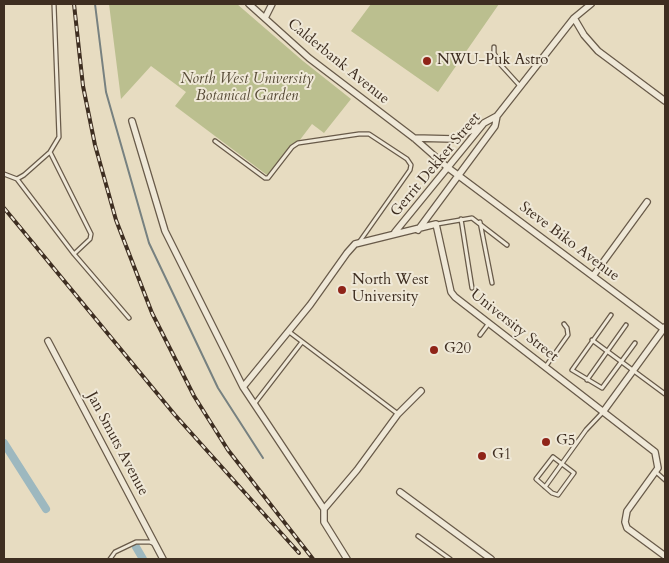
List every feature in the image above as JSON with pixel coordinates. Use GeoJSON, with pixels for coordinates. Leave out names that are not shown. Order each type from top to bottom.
{"type":"FeatureCollection","features":[{"type":"Feature","properties":{"kind":"street","name":"Calderbank Avenue"},"geometry":{"type":"LineString","coordinates":[[249,4],[309,58],[414,138],[458,175]]}},
{"type":"Feature","properties":{"kind":"street"},"geometry":{"type":"LineString","coordinates":[[265,18],[272,4]]}},
{"type":"Feature","properties":{"kind":"street","name":"Gerrit Dekker Street"},"geometry":{"type":"LineString","coordinates":[[395,232],[484,123],[497,116],[574,18],[591,4]]}},
{"type":"Feature","properties":{"kind":"street"},"geometry":{"type":"LineString","coordinates":[[574,18],[584,35],[598,51],[665,101]]}},
{"type":"Feature","properties":{"kind":"street","name":"Gerrit Dekker Street"},"geometry":{"type":"LineString","coordinates":[[418,230],[495,126],[497,116]]}},
{"type":"Feature","properties":{"kind":"street"},"geometry":{"type":"LineString","coordinates":[[132,121],[165,231],[243,387],[324,509],[324,522],[348,559]]}},
{"type":"Feature","properties":{"kind":"street"},"geometry":{"type":"LineString","coordinates":[[414,138],[454,139],[466,135],[484,123]]}},
{"type":"Feature","properties":{"kind":"street","name":"Steve Biko Avenue"},"geometry":{"type":"LineString","coordinates":[[458,175],[665,328]]}},
{"type":"Feature","properties":{"kind":"street"},"geometry":{"type":"LineString","coordinates":[[593,276],[647,202]]}},
{"type":"Feature","properties":{"kind":"street"},"geometry":{"type":"LineString","coordinates":[[243,387],[287,330],[310,305],[346,253],[360,242],[395,232],[418,230],[436,224]]}},
{"type":"Feature","properties":{"kind":"street","name":"University Street"},"geometry":{"type":"LineString","coordinates":[[436,224],[452,292],[655,452],[658,464],[655,472]]}},
{"type":"Feature","properties":{"kind":"street"},"geometry":{"type":"LineString","coordinates":[[603,412],[665,328]]}},
{"type":"Feature","properties":{"kind":"street","name":"Jan Smuts Avenue"},"geometry":{"type":"LineString","coordinates":[[48,341],[163,559]]}},
{"type":"Feature","properties":{"kind":"street"},"geometry":{"type":"LineString","coordinates":[[324,509],[357,470],[398,414],[421,391]]}},
{"type":"Feature","properties":{"kind":"street"},"geometry":{"type":"LineString","coordinates":[[655,472],[625,516],[627,528],[665,556]]}},
{"type":"Feature","properties":{"kind":"street"},"geometry":{"type":"LineString","coordinates":[[400,492],[491,559]]}},
{"type":"Feature","properties":{"kind":"lane"},"geometry":{"type":"LineString","coordinates":[[17,179],[50,152],[57,141],[60,126],[54,4]]}},
{"type":"Feature","properties":{"kind":"lane"},"geometry":{"type":"LineString","coordinates":[[494,47],[494,53],[500,64],[520,86]]}},
{"type":"Feature","properties":{"kind":"lane"},"geometry":{"type":"LineString","coordinates":[[215,142],[265,178],[268,178],[292,147],[298,143],[359,134],[369,134],[407,159],[411,165],[410,170],[360,242]]}},
{"type":"Feature","properties":{"kind":"lane"},"geometry":{"type":"LineString","coordinates":[[50,152],[91,234],[90,239],[74,254]]}},
{"type":"Feature","properties":{"kind":"lane"},"geometry":{"type":"LineString","coordinates":[[4,174],[17,179],[74,254],[129,318]]}},
{"type":"Feature","properties":{"kind":"lane"},"geometry":{"type":"LineString","coordinates":[[436,224],[469,217],[480,222],[507,245]]}},
{"type":"Feature","properties":{"kind":"lane"},"geometry":{"type":"LineString","coordinates":[[461,219],[472,288]]}},
{"type":"Feature","properties":{"kind":"lane"},"geometry":{"type":"LineString","coordinates":[[480,222],[492,283]]}},
{"type":"Feature","properties":{"kind":"lane"},"geometry":{"type":"LineString","coordinates":[[611,315],[572,369],[602,388],[635,343]]}},
{"type":"Feature","properties":{"kind":"lane"},"geometry":{"type":"LineString","coordinates":[[480,335],[489,323]]}},
{"type":"Feature","properties":{"kind":"lane"},"geometry":{"type":"LineString","coordinates":[[546,366],[568,335],[564,324]]}},
{"type":"Feature","properties":{"kind":"lane"},"geometry":{"type":"LineString","coordinates":[[587,380],[626,325]]}},
{"type":"Feature","properties":{"kind":"lane"},"geometry":{"type":"LineString","coordinates":[[287,330],[398,414]]}},
{"type":"Feature","properties":{"kind":"lane"},"geometry":{"type":"LineString","coordinates":[[592,340],[665,394]]}},
{"type":"Feature","properties":{"kind":"lane"},"geometry":{"type":"LineString","coordinates":[[255,404],[302,342]]}},
{"type":"Feature","properties":{"kind":"lane"},"geometry":{"type":"LineString","coordinates":[[545,487],[586,430],[603,412]]}},
{"type":"Feature","properties":{"kind":"lane"},"geometry":{"type":"LineString","coordinates":[[553,456],[563,463],[574,473],[567,485],[558,494],[538,482],[537,476],[553,456]]}},
{"type":"Feature","properties":{"kind":"lane"},"geometry":{"type":"LineString","coordinates":[[655,472],[665,480]]}},
{"type":"Feature","properties":{"kind":"lane"},"geometry":{"type":"LineString","coordinates":[[418,536],[450,559]]}},
{"type":"Feature","properties":{"kind":"lane"},"geometry":{"type":"LineString","coordinates":[[110,559],[115,552],[136,542],[150,542],[156,545]]}},
{"type":"Feature","properties":{"kind":"green space","name":"North West University Botanical Garden"},"geometry":{"type":"Polygon","coordinates":[[[109,4],[237,4],[303,61],[351,99],[324,133],[312,124],[271,178],[175,106],[186,92],[151,66],[121,99],[109,4]]]}},
{"type":"Feature","properties":{"kind":"green space","name":"NWU-Puk Astro"},"geometry":{"type":"Polygon","coordinates":[[[371,4],[499,4],[438,92],[351,31],[371,4]]]}},
{"type":"Feature","properties":{"kind":"waterway"},"geometry":{"type":"LineString","coordinates":[[95,4],[106,92],[149,243],[218,388],[263,458]]}},
{"type":"Feature","properties":{"kind":"waterway"},"geometry":{"type":"LineString","coordinates":[[4,443],[46,509]]}},
{"type":"Feature","properties":{"kind":"waterway"},"geometry":{"type":"LineString","coordinates":[[136,547],[143,559]]}},
{"type":"Feature","properties":{"kind":"railway"},"geometry":{"type":"LineString","coordinates":[[74,4],[83,86],[95,145],[116,220],[152,313],[194,396],[228,450],[313,559]]}},
{"type":"Feature","properties":{"kind":"railway"},"geometry":{"type":"LineString","coordinates":[[4,208],[175,415],[299,553]]}},
{"type":"Feature","properties":{"kind":"place","name":"NWU-Puk Astro"},"geometry":{"type":"Point","coordinates":[427,61]}},
{"type":"Feature","properties":{"kind":"place","name":"North West University"},"geometry":{"type":"Point","coordinates":[342,290]}},
{"type":"Feature","properties":{"kind":"place","name":"G20"},"geometry":{"type":"Point","coordinates":[434,350]}},
{"type":"Feature","properties":{"kind":"place","name":"G5"},"geometry":{"type":"Point","coordinates":[546,442]}},
{"type":"Feature","properties":{"kind":"place","name":"G1"},"geometry":{"type":"Point","coordinates":[482,456]}}]}
